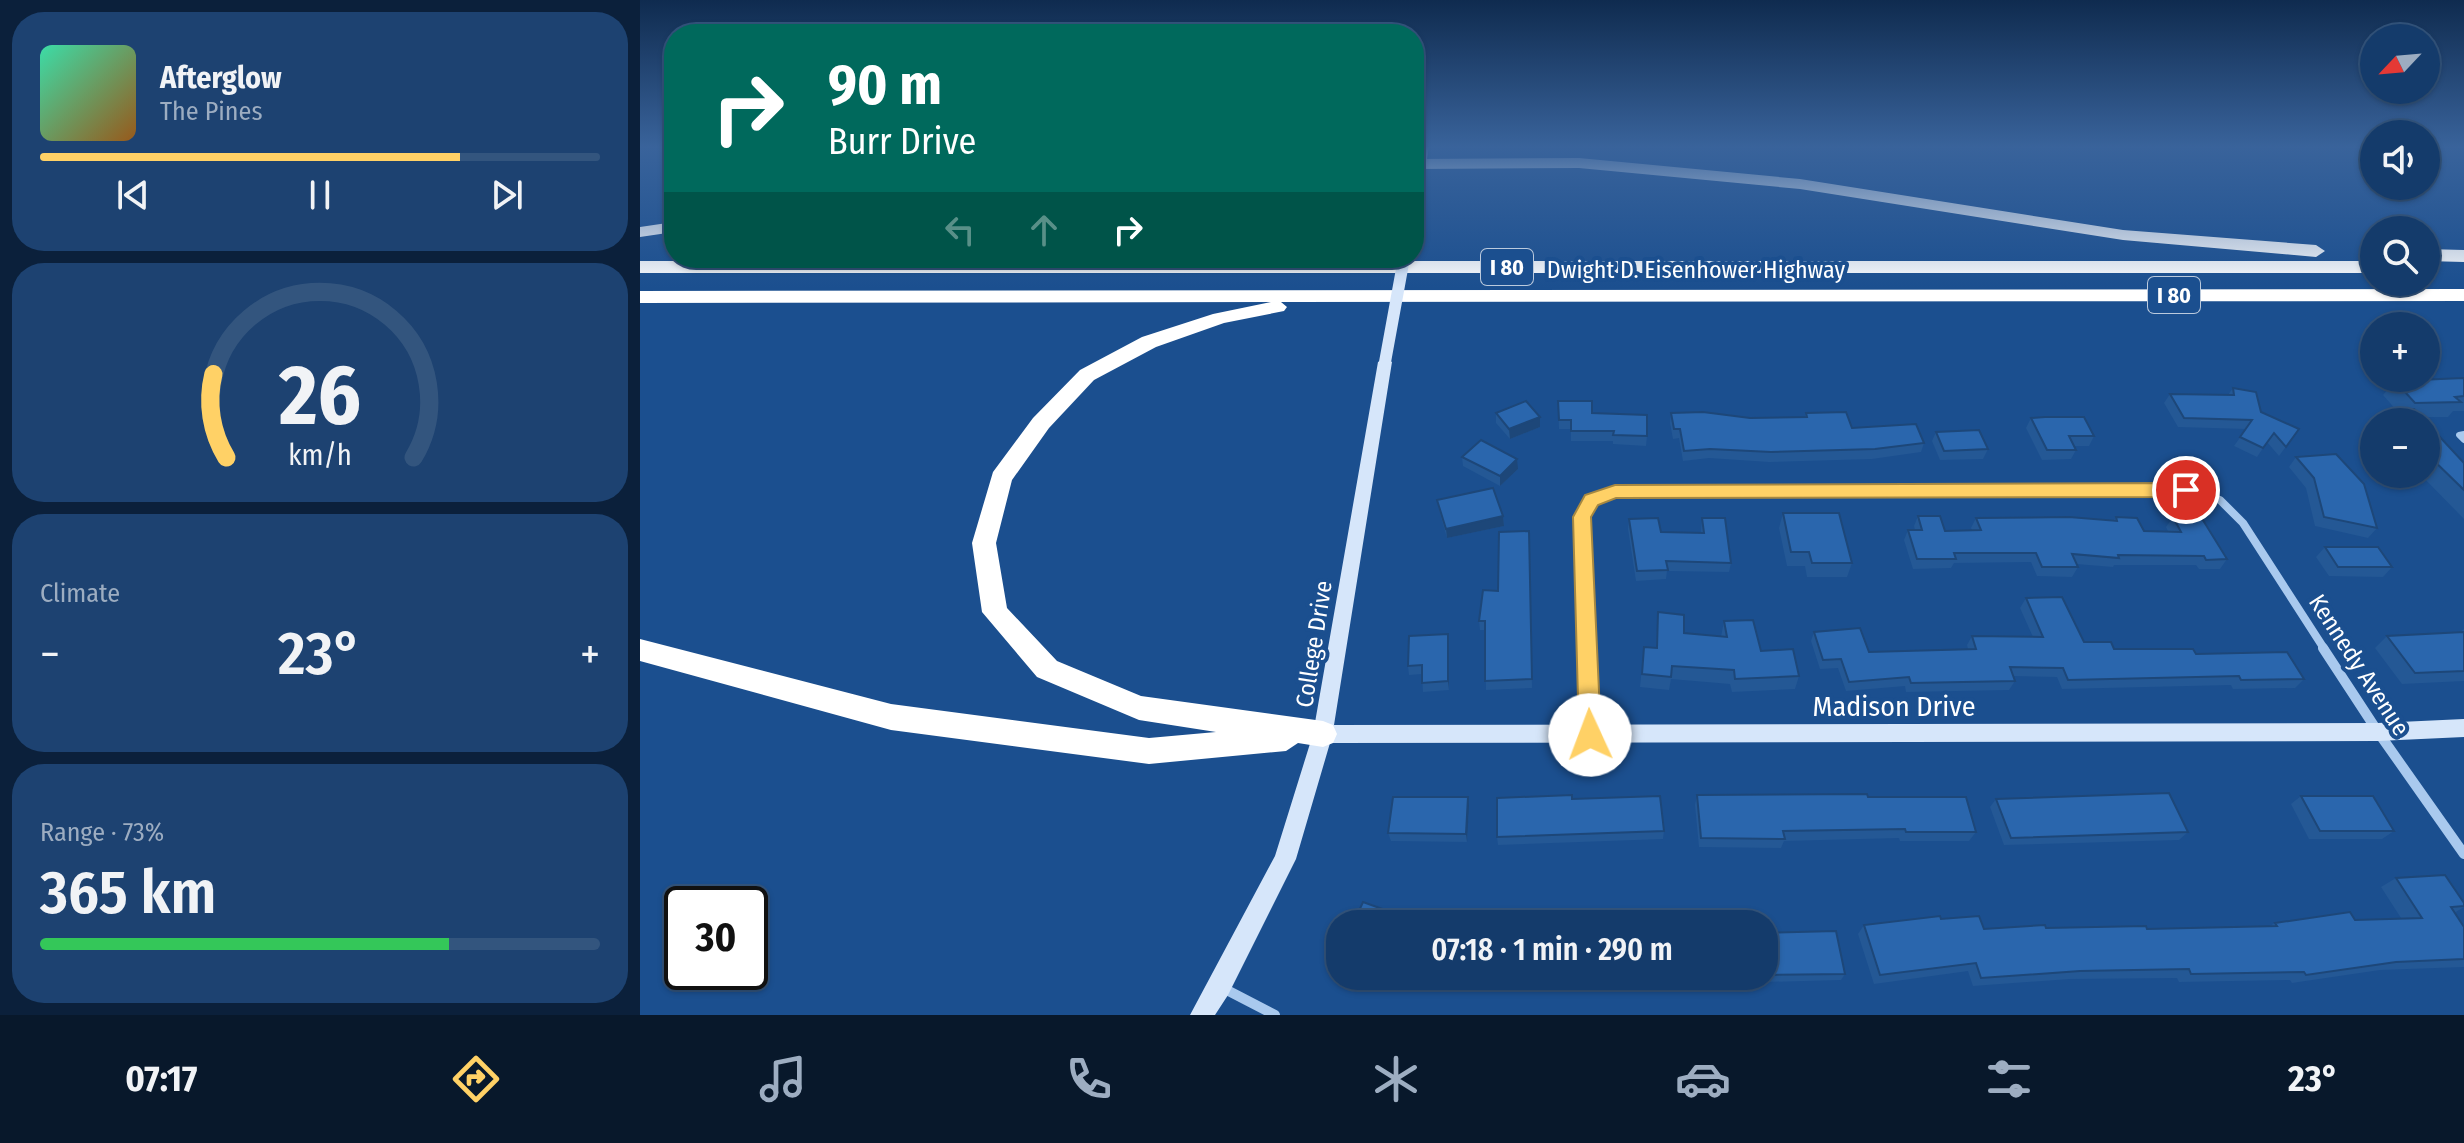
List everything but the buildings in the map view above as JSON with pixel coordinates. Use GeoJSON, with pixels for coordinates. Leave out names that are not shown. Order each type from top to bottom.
{"type":"FeatureCollection","features":[{"type":"Feature","properties":{"kind":"highway","name":"I 80"},"geometry":{"type":"LineString","coordinates":[[1859,193],[2123,235],[2284,250],[2360,253]]}},
{"type":"Feature","properties":{"kind":"highway"},"geometry":{"type":"LineString","coordinates":[[640,232],[664,228]]}},
{"type":"Feature","properties":{"kind":"highway"},"geometry":{"type":"LineString","coordinates":[[2440,255],[2464,256]]}},
{"type":"Feature","properties":{"kind":"highway","name":"Dwight D. Eisenhower Highway"},"geometry":{"type":"LineString","coordinates":[[640,267],[664,267]]}},
{"type":"Feature","properties":{"kind":"highway","name":"Dwight D. Eisenhower Highway"},"geometry":{"type":"LineString","coordinates":[[1424,267],[2360,267]]}},
{"type":"Feature","properties":{"kind":"highway"},"geometry":{"type":"LineString","coordinates":[[2440,267],[2464,267]]}},
{"type":"Feature","properties":{"kind":"highway","name":"Dwight D. Eisenhower Highway"},"geometry":{"type":"LineString","coordinates":[[640,297],[2464,295]]}},
{"type":"Feature","properties":{"kind":"highway","name":"I 80"},"geometry":{"type":"LineString","coordinates":[[1323,734],[1139,708],[1047,669],[995,612],[984,543],[1001,478],[1041,423],[1087,375],[1149,342],[1220,318],[1329,297]]}},
{"type":"Feature","properties":{"kind":"highway"},"geometry":{"type":"LineString","coordinates":[[640,650],[891,717],[1149,751],[1323,734]]}},
{"type":"Feature","properties":{"kind":"main road","name":"College Drive"},"geometry":{"type":"LineString","coordinates":[[1202,1015],[1220,987],[1285,859],[1323,734],[1402,268]]}},
{"type":"Feature","properties":{"kind":"main road","name":"Madison Drive"},"geometry":{"type":"LineString","coordinates":[[1323,734],[2378,732],[2464,728]]}},
{"type":"Feature","properties":{"kind":"street","name":"Kennedy Avenue"},"geometry":{"type":"LineString","coordinates":[[1590,735],[1582,517],[1592,500],[1615,491],[2186,490],[2220,500],[2243,523],[2378,732],[2464,854]]}},
{"type":"Feature","properties":{"kind":"street"},"geometry":{"type":"LineString","coordinates":[[1220,987],[1275,1015]]}},
{"type":"Feature","properties":{"kind":"route"},"geometry":{"type":"LineString","coordinates":[[1590,735],[1582,517],[1592,500],[1615,491],[2186,490]]}}]}
